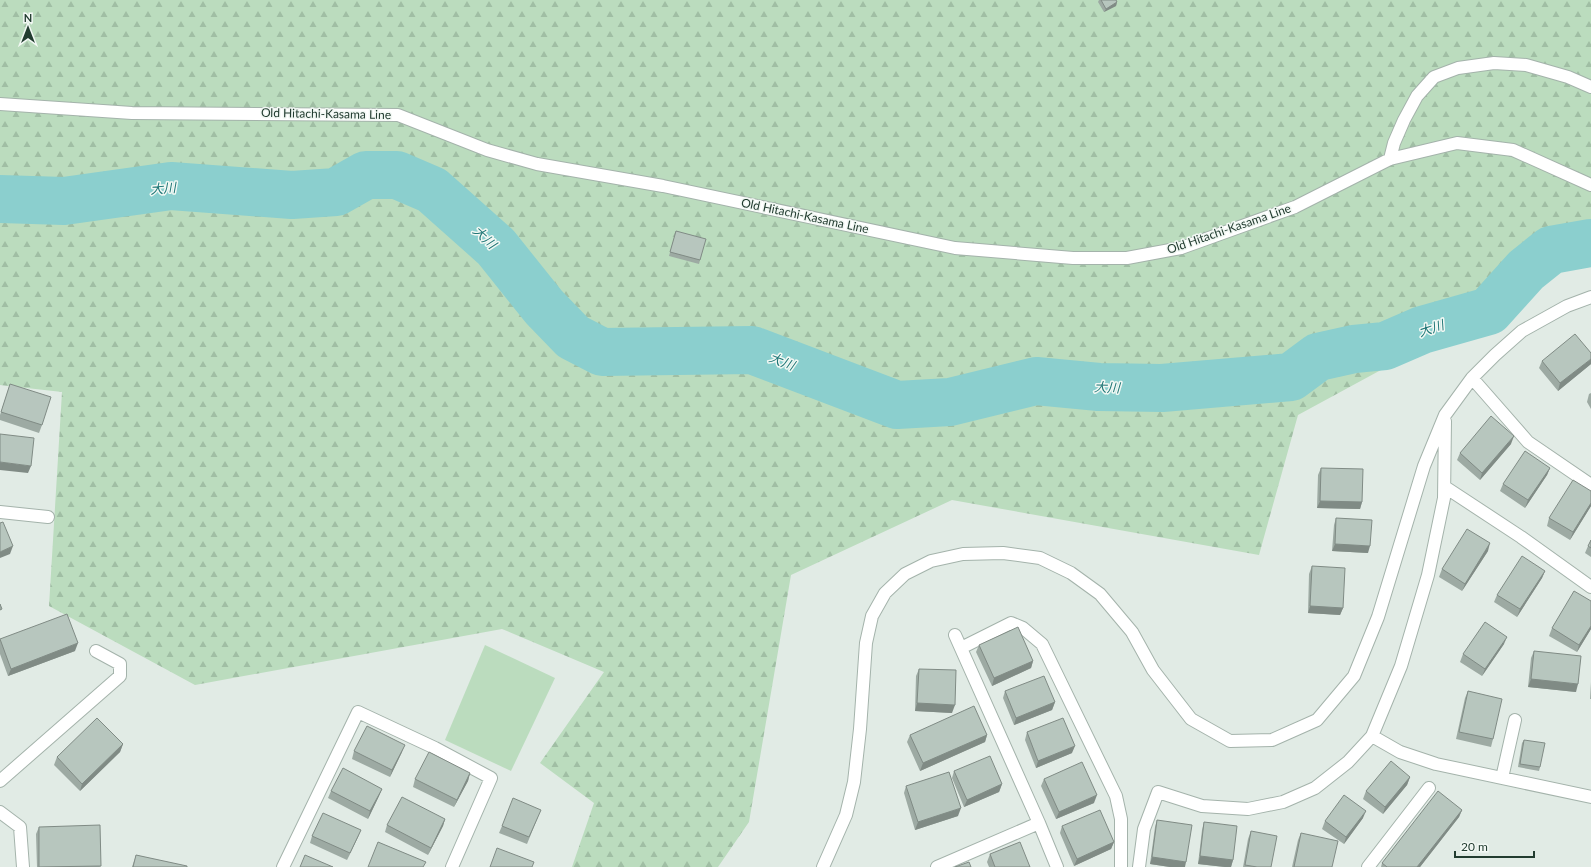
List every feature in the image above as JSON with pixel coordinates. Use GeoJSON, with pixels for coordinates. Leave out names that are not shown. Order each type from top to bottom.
{"type":"FeatureCollection","features":[{"type":"Feature","properties":{"kind":"street"},"geometry":{"type":"LineString","coordinates":[[1390,159],[1394,143],[1404,120],[1418,96],[1434,77],[1458,68],[1494,62],[1526,65],[1591,87]]}},
{"type":"Feature","properties":{"kind":"street","name":"Old Hitachi-Kasama Line"},"geometry":{"type":"LineString","coordinates":[[0,104],[132,113],[398,115],[487,150],[537,164],[663,186],[955,248],[1073,258],[1127,258],[1181,248],[1295,207],[1390,159],[1457,143],[1513,150],[1591,185]]}},
{"type":"Feature","properties":{"kind":"street"},"geometry":{"type":"LineString","coordinates":[[823,867],[846,815],[854,782],[860,729],[866,643],[872,616],[885,593],[905,574],[931,561],[963,554],[1003,553],[1040,558],[1071,573],[1100,594],[1132,632],[1153,670],[1191,719],[1230,741],[1272,740],[1317,720],[1354,676],[1378,617],[1424,466],[1445,415],[1472,378],[1495,355],[1522,332],[1567,306],[1591,297]]}},
{"type":"Feature","properties":{"kind":"street"},"geometry":{"type":"LineString","coordinates":[[1472,378],[1528,442],[1591,485]]}},
{"type":"Feature","properties":{"kind":"street"},"geometry":{"type":"LineString","coordinates":[[1139,867],[1144,828],[1158,792],[1202,806],[1248,809],[1283,802],[1315,788],[1348,762],[1372,736],[1401,666],[1426,583],[1444,498],[1445,415]]}},
{"type":"Feature","properties":{"kind":"street"},"geometry":{"type":"LineString","coordinates":[[1445,487],[1521,537],[1591,587]]}},
{"type":"Feature","properties":{"kind":"street"},"geometry":{"type":"LineString","coordinates":[[0,512],[48,517]]}},
{"type":"Feature","properties":{"kind":"street"},"geometry":{"type":"LineString","coordinates":[[961,648],[1012,623],[1023,628],[1042,644],[1116,796],[1121,819],[1121,867]]}},
{"type":"Feature","properties":{"kind":"street"},"geometry":{"type":"LineString","coordinates":[[955,635],[1040,823],[1057,867]]}},
{"type":"Feature","properties":{"kind":"street"},"geometry":{"type":"LineString","coordinates":[[0,781],[120,676],[120,664],[96,651]]}},
{"type":"Feature","properties":{"kind":"street"},"geometry":{"type":"LineString","coordinates":[[283,867],[358,712],[435,748],[491,778],[452,867]]}},
{"type":"Feature","properties":{"kind":"street"},"geometry":{"type":"LineString","coordinates":[[1502,778],[1515,720]]}},
{"type":"Feature","properties":{"kind":"street"},"geometry":{"type":"LineString","coordinates":[[1372,736],[1400,752],[1436,764],[1591,797]]}},
{"type":"Feature","properties":{"kind":"street"},"geometry":{"type":"LineString","coordinates":[[1368,867],[1429,788]]}},
{"type":"Feature","properties":{"kind":"street"},"geometry":{"type":"LineString","coordinates":[[0,812],[20,827],[23,867]]}},
{"type":"Feature","properties":{"kind":"street"},"geometry":{"type":"LineString","coordinates":[[938,867],[1040,823]]}},
{"type":"Feature","properties":{"kind":"green space"},"geometry":{"type":"Polygon","coordinates":[[[0,0],[1591,0],[1591,256],[1298,415],[1259,555],[952,500],[791,575],[749,822],[718,867],[572,867],[594,803],[540,763],[604,672],[502,629],[195,685],[49,606],[62,392],[0,385],[0,0]]]}},
{"type":"Feature","properties":{"kind":"green space"},"geometry":{"type":"Polygon","coordinates":[[[485,645],[555,678],[511,771],[445,740],[485,645]]]}},
{"type":"Feature","properties":{"kind":"building"},"geometry":{"type":"Polygon","coordinates":[[[1101,0],[1116,0],[1117,2],[1106,9],[1101,0]]]}},
{"type":"Feature","properties":{"kind":"building"},"geometry":{"type":"Polygon","coordinates":[[[676,231],[706,239],[700,260],[670,252],[676,231]]]}},
{"type":"Feature","properties":{"kind":"building"},"geometry":{"type":"Polygon","coordinates":[[[1575,334],[1591,353],[1591,359],[1560,383],[1542,361],[1575,334]]]}},
{"type":"Feature","properties":{"kind":"building"},"geometry":{"type":"Polygon","coordinates":[[[10,384],[51,397],[42,425],[1,412],[10,384]]]}},
{"type":"Feature","properties":{"kind":"building"},"geometry":{"type":"Polygon","coordinates":[[[1491,416],[1514,436],[1482,473],[1460,453],[1491,416]]]}},
{"type":"Feature","properties":{"kind":"building"},"geometry":{"type":"Polygon","coordinates":[[[0,434],[34,438],[31,466],[0,462],[0,434]]]}},
{"type":"Feature","properties":{"kind":"building"},"geometry":{"type":"Polygon","coordinates":[[[1525,451],[1550,468],[1528,500],[1503,484],[1525,451]]]}},
{"type":"Feature","properties":{"kind":"building"},"geometry":{"type":"Polygon","coordinates":[[[1321,468],[1363,469],[1362,502],[1320,501],[1321,468]]]}},
{"type":"Feature","properties":{"kind":"building"},"geometry":{"type":"Polygon","coordinates":[[[1573,480],[1591,491],[1591,503],[1573,532],[1549,518],[1573,480]]]}},
{"type":"Feature","properties":{"kind":"building"},"geometry":{"type":"Polygon","coordinates":[[[1336,518],[1372,520],[1370,546],[1335,544],[1336,518]]]}},
{"type":"Feature","properties":{"kind":"building"},"geometry":{"type":"Polygon","coordinates":[[[3,522],[13,546],[0,552],[0,523],[3,522]]]}},
{"type":"Feature","properties":{"kind":"building"},"geometry":{"type":"Polygon","coordinates":[[[1467,529],[1490,543],[1465,584],[1442,569],[1467,529]]]}},
{"type":"Feature","properties":{"kind":"building"},"geometry":{"type":"Polygon","coordinates":[[[1591,540],[1591,548],[1588,546],[1591,540]]]}},
{"type":"Feature","properties":{"kind":"building"},"geometry":{"type":"Polygon","coordinates":[[[1522,556],[1545,571],[1520,609],[1497,595],[1522,556]]]}},
{"type":"Feature","properties":{"kind":"building"},"geometry":{"type":"Polygon","coordinates":[[[1312,566],[1345,568],[1343,608],[1310,606],[1312,566]]]}},
{"type":"Feature","properties":{"kind":"building"},"geometry":{"type":"Polygon","coordinates":[[[1574,591],[1591,601],[1591,626],[1579,645],[1552,628],[1574,591]]]}},
{"type":"Feature","properties":{"kind":"building"},"geometry":{"type":"Polygon","coordinates":[[[67,614],[78,643],[11,669],[0,639],[67,614]]]}},
{"type":"Feature","properties":{"kind":"building"},"geometry":{"type":"Polygon","coordinates":[[[1485,622],[1507,637],[1485,669],[1463,654],[1485,622]]]}},
{"type":"Feature","properties":{"kind":"building"},"geometry":{"type":"Polygon","coordinates":[[[1018,627],[1033,661],[994,678],[979,645],[1018,627]]]}},
{"type":"Feature","properties":{"kind":"building"},"geometry":{"type":"Polygon","coordinates":[[[1534,651],[1581,656],[1578,684],[1531,679],[1534,651]]]}},
{"type":"Feature","properties":{"kind":"building"},"geometry":{"type":"Polygon","coordinates":[[[919,669],[956,670],[955,705],[917,703],[919,669]]]}},
{"type":"Feature","properties":{"kind":"building"},"geometry":{"type":"Polygon","coordinates":[[[1044,676],[1055,702],[1016,718],[1005,691],[1044,676]]]}},
{"type":"Feature","properties":{"kind":"building"},"geometry":{"type":"Polygon","coordinates":[[[1468,691],[1502,699],[1493,739],[1459,732],[1468,691]]]}},
{"type":"Feature","properties":{"kind":"building"},"geometry":{"type":"Polygon","coordinates":[[[974,706],[987,735],[923,763],[910,735],[974,706]]]}},
{"type":"Feature","properties":{"kind":"building"},"geometry":{"type":"Polygon","coordinates":[[[97,718],[123,744],[82,784],[57,757],[97,718]]]}},
{"type":"Feature","properties":{"kind":"building"},"geometry":{"type":"Polygon","coordinates":[[[1063,718],[1075,746],[1038,761],[1027,732],[1063,718]]]}},
{"type":"Feature","properties":{"kind":"building"},"geometry":{"type":"Polygon","coordinates":[[[367,726],[405,745],[392,770],[354,751],[367,726]]]}},
{"type":"Feature","properties":{"kind":"building"},"geometry":{"type":"Polygon","coordinates":[[[1524,740],[1545,743],[1540,767],[1520,764],[1524,740]]]}},
{"type":"Feature","properties":{"kind":"building"},"geometry":{"type":"Polygon","coordinates":[[[429,752],[470,773],[457,800],[415,779],[429,752]]]}},
{"type":"Feature","properties":{"kind":"building"},"geometry":{"type":"Polygon","coordinates":[[[990,756],[1002,784],[967,800],[954,771],[990,756]]]}},
{"type":"Feature","properties":{"kind":"building"},"geometry":{"type":"Polygon","coordinates":[[[1391,761],[1410,777],[1385,807],[1366,791],[1391,761]]]}},
{"type":"Feature","properties":{"kind":"building"},"geometry":{"type":"Polygon","coordinates":[[[1082,762],[1097,795],[1059,812],[1044,779],[1082,762]]]}},
{"type":"Feature","properties":{"kind":"building"},"geometry":{"type":"Polygon","coordinates":[[[343,768],[382,789],[370,811],[331,791],[343,768]]]}},
{"type":"Feature","properties":{"kind":"building"},"geometry":{"type":"Polygon","coordinates":[[[949,772],[961,808],[918,822],[906,786],[949,772]]]}},
{"type":"Feature","properties":{"kind":"building"},"geometry":{"type":"Polygon","coordinates":[[[1438,791],[1462,810],[1417,867],[1387,867],[1382,863],[1438,791]]]}},
{"type":"Feature","properties":{"kind":"building"},"geometry":{"type":"Polygon","coordinates":[[[1344,795],[1366,811],[1346,837],[1325,821],[1344,795]]]}},
{"type":"Feature","properties":{"kind":"building"},"geometry":{"type":"Polygon","coordinates":[[[402,797],[445,819],[431,848],[387,825],[402,797]]]}},
{"type":"Feature","properties":{"kind":"building"},"geometry":{"type":"Polygon","coordinates":[[[513,798],[541,810],[529,837],[502,826],[513,798]]]}},
{"type":"Feature","properties":{"kind":"building"},"geometry":{"type":"Polygon","coordinates":[[[1100,810],[1114,842],[1077,859],[1062,826],[1100,810]]]}},
{"type":"Feature","properties":{"kind":"building"},"geometry":{"type":"Polygon","coordinates":[[[323,813],[361,830],[350,853],[312,836],[323,813]]]}},
{"type":"Feature","properties":{"kind":"building"},"geometry":{"type":"Polygon","coordinates":[[[1157,820],[1192,825],[1186,862],[1152,857],[1157,820]]]}},
{"type":"Feature","properties":{"kind":"building"},"geometry":{"type":"Polygon","coordinates":[[[1204,822],[1237,826],[1233,860],[1200,856],[1204,822]]]}},
{"type":"Feature","properties":{"kind":"building"},"geometry":{"type":"Polygon","coordinates":[[[100,825],[101,866],[39,867],[39,827],[100,825]]]}},
{"type":"Feature","properties":{"kind":"building"},"geometry":{"type":"Polygon","coordinates":[[[1251,831],[1277,836],[1271,867],[1245,865],[1251,831]]]}},
{"type":"Feature","properties":{"kind":"building"},"geometry":{"type":"Polygon","coordinates":[[[1301,833],[1338,841],[1332,867],[1294,867],[1301,833]]]}},
{"type":"Feature","properties":{"kind":"building"},"geometry":{"type":"Polygon","coordinates":[[[378,842],[426,862],[423,867],[368,867],[378,842]]]}},
{"type":"Feature","properties":{"kind":"building"},"geometry":{"type":"Polygon","coordinates":[[[1020,842],[1030,867],[995,867],[990,854],[1020,842]]]}},
{"type":"Feature","properties":{"kind":"building"},"geometry":{"type":"Polygon","coordinates":[[[497,848],[534,862],[532,867],[490,867],[497,848]]]}},
{"type":"Feature","properties":{"kind":"building"},"geometry":{"type":"Polygon","coordinates":[[[136,855],[187,866],[187,867],[133,867],[136,855]]]}},
{"type":"Feature","properties":{"kind":"building"},"geometry":{"type":"Polygon","coordinates":[[[305,855],[333,867],[300,867],[305,855]]]}},
{"type":"Feature","properties":{"kind":"building"},"geometry":{"type":"Polygon","coordinates":[[[969,862],[971,867],[955,867],[969,862]]]}},
{"type":"Feature","properties":{"kind":"waterway","name":"大川"},"geometry":{"type":"LineString","coordinates":[[0,199],[64,201],[171,186],[292,195],[336,192],[366,175],[397,175],[432,190],[496,247],[544,307],[573,337],[602,352],[752,350],[897,405],[950,402],[1036,381],[1099,387],[1162,388],[1291,377],[1318,357],[1354,349],[1385,346],[1422,330],[1489,311],[1526,270],[1551,250],[1591,243]]}}]}
